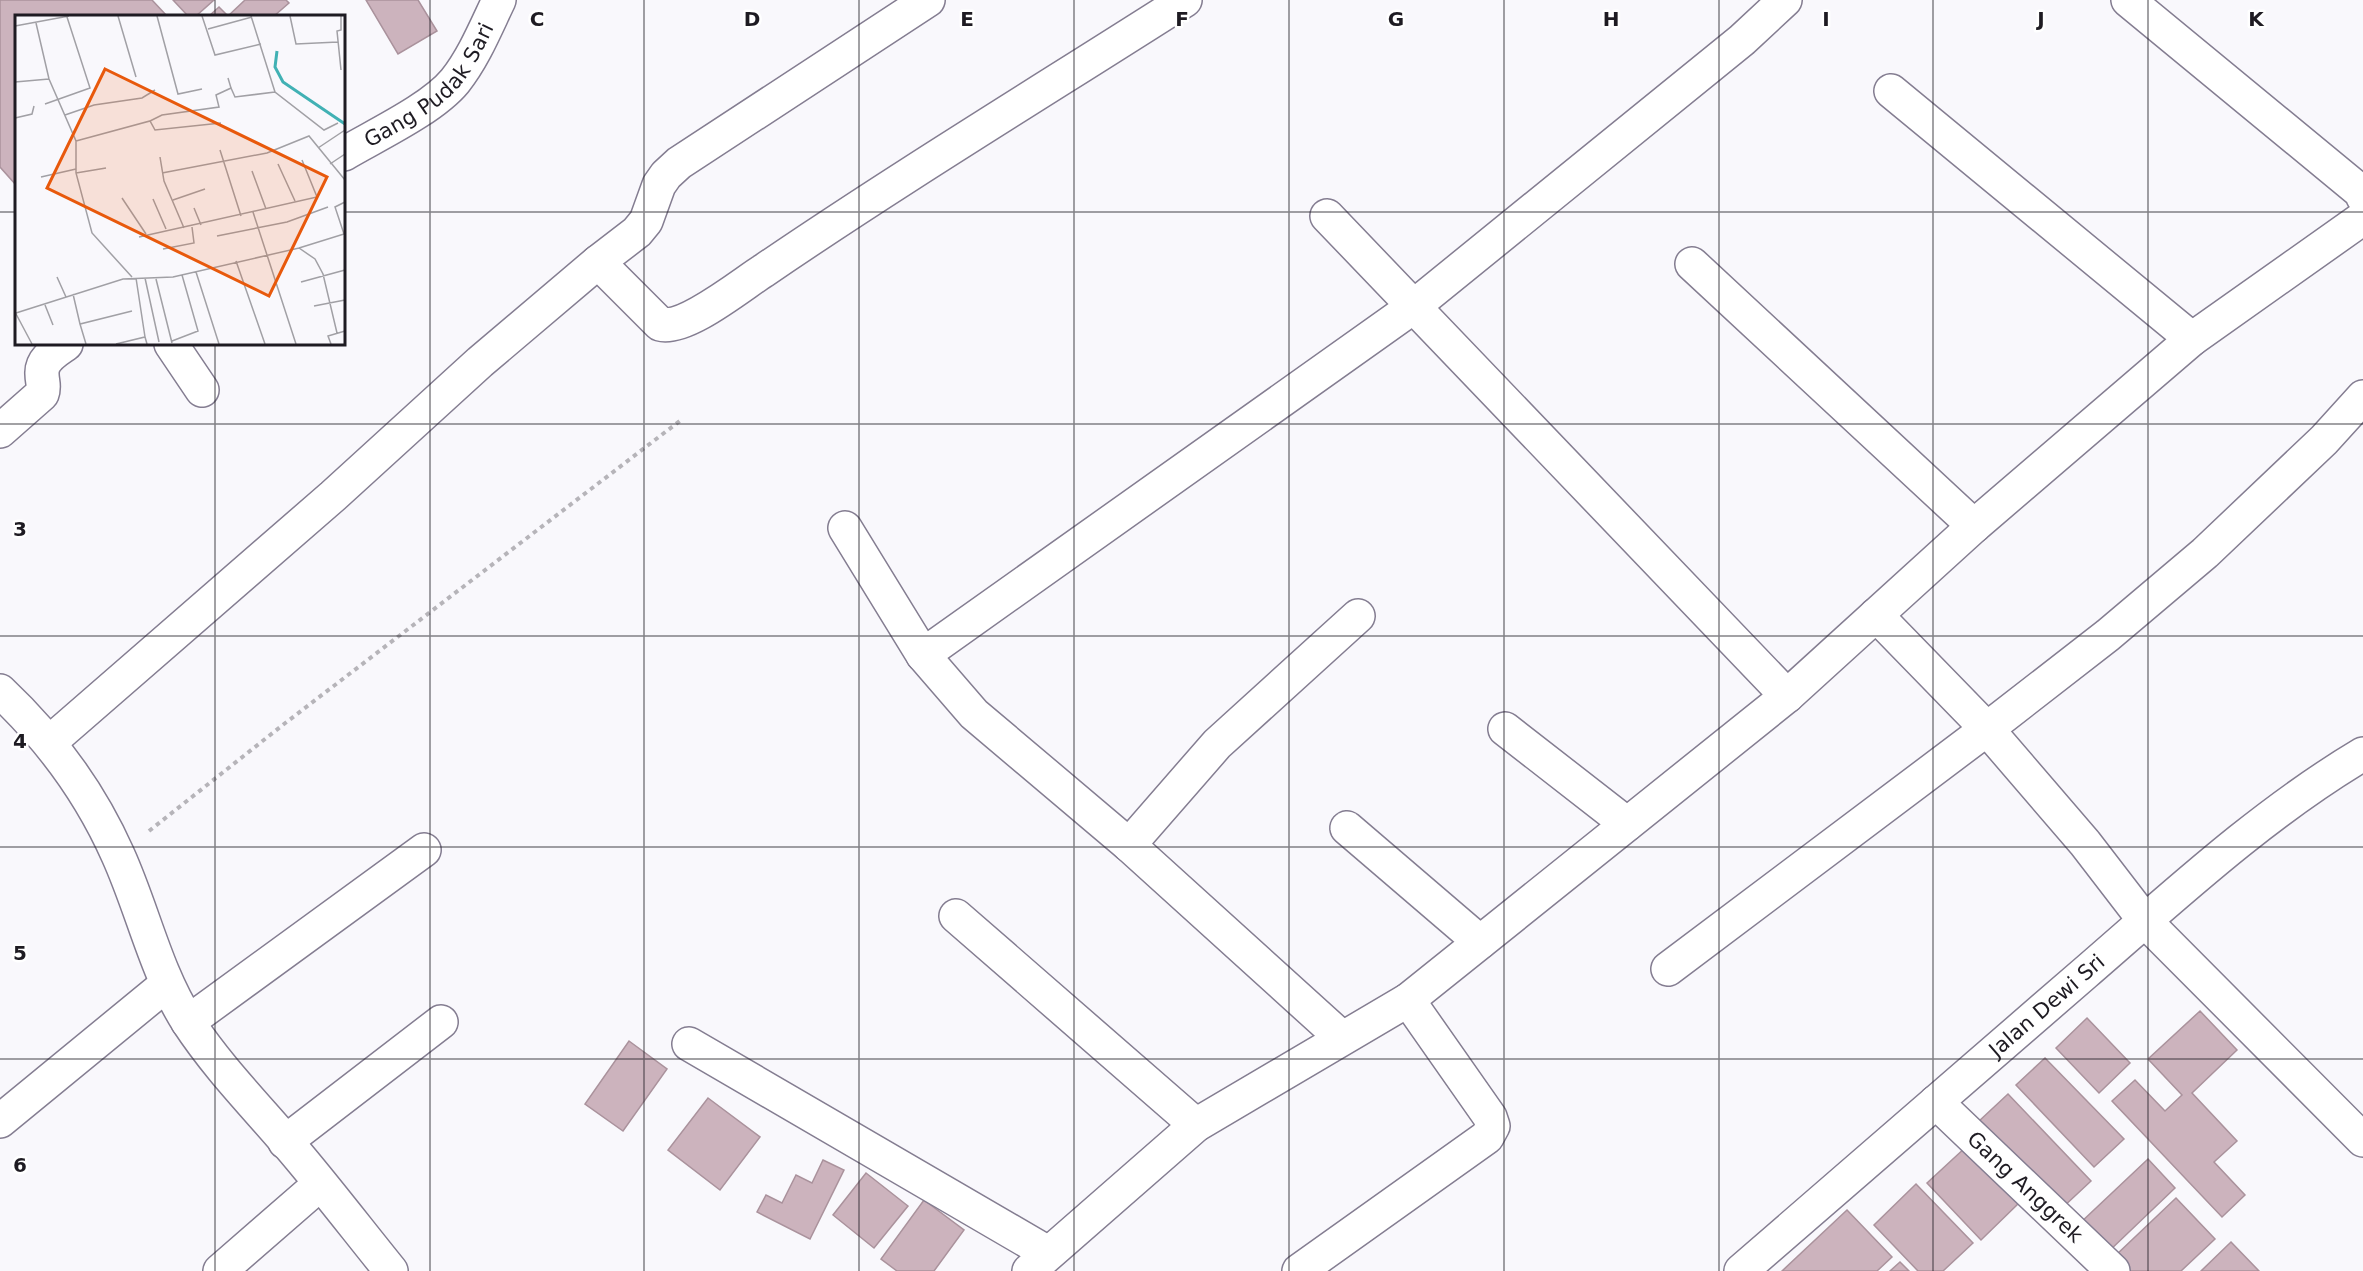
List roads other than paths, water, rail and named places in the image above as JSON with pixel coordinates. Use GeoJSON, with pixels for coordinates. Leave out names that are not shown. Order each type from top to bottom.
{"type":"FeatureCollection","features":[{"type":"Feature","properties":{"kind":"street","name":"Gang Pudak Sari"},"geometry":{"type":"LineString","coordinates":[[345,153],[437,99],[470,60],[499,0]]}},
{"type":"Feature","properties":{"kind":"street"},"geometry":{"type":"LineString","coordinates":[[50,742],[333,496],[480,362],[637,232],[646,221],[659,185],[679,163],[928,0]]}},
{"type":"Feature","properties":{"kind":"street"},"geometry":{"type":"LineString","coordinates":[[598,262],[660,324],[666,326],[684,320],[715,303],[802,244],[1185,0]]}},
{"type":"Feature","properties":{"kind":"street"},"geometry":{"type":"LineString","coordinates":[[923,655],[1413,307],[1742,40],[1785,0]]}},
{"type":"Feature","properties":{"kind":"street"},"geometry":{"type":"LineString","coordinates":[[2128,0],[2361,192],[2363,197]]}},
{"type":"Feature","properties":{"kind":"street"},"geometry":{"type":"LineString","coordinates":[[1891,91],[2192,339]]}},
{"type":"Feature","properties":{"kind":"street"},"geometry":{"type":"LineString","coordinates":[[1327,216],[1787,696]]}},
{"type":"Feature","properties":{"kind":"street"},"geometry":{"type":"LineString","coordinates":[[689,1044],[1038,1262],[1196,1125],[1408,1000],[1787,696],[1974,526],[2192,339],[2363,218]]}},
{"type":"Feature","properties":{"kind":"street"},"geometry":{"type":"LineString","coordinates":[[1692,264],[1974,526]]}},
{"type":"Feature","properties":{"kind":"street"},"geometry":{"type":"LineString","coordinates":[[0,431],[42,394],[43,366],[49,357],[65,345]]}},
{"type":"Feature","properties":{"kind":"street"},"geometry":{"type":"LineString","coordinates":[[172,345],[202,390]]}},
{"type":"Feature","properties":{"kind":"street"},"geometry":{"type":"LineString","coordinates":[[1668,969],[2108,635],[2205,553],[2324,440],[2363,397]]}},
{"type":"Feature","properties":{"kind":"street"},"geometry":{"type":"LineString","coordinates":[[845,528],[923,655],[974,714],[1129,845],[1342,1038]]}},
{"type":"Feature","properties":{"kind":"street"},"geometry":{"type":"LineString","coordinates":[[1876,615],[1987,729],[2085,843],[2145,921],[2363,1140]]}},
{"type":"Feature","properties":{"kind":"street"},"geometry":{"type":"LineString","coordinates":[[1129,845],[1217,744],[1358,616]]}},
{"type":"Feature","properties":{"kind":"street"},"geometry":{"type":"LineString","coordinates":[[0,691],[50,742],[90,800],[118,856],[167,984],[189,1022],[221,1066],[391,1271]]}},
{"type":"Feature","properties":{"kind":"street"},"geometry":{"type":"LineString","coordinates":[[1505,729],[1627,824]]}},
{"type":"Feature","properties":{"kind":"street","name":"Jalan Dewi Sri"},"geometry":{"type":"LineString","coordinates":[[1741,1271],[2145,921],[2275,812],[2363,754]]}},
{"type":"Feature","properties":{"kind":"street"},"geometry":{"type":"LineString","coordinates":[[1347,828],[1480,942]]}},
{"type":"Feature","properties":{"kind":"street"},"geometry":{"type":"LineString","coordinates":[[189,1022],[424,850]]}},
{"type":"Feature","properties":{"kind":"street"},"geometry":{"type":"LineString","coordinates":[[956,916],[1196,1125]]}},
{"type":"Feature","properties":{"kind":"street"},"geometry":{"type":"LineString","coordinates":[[0,1121],[167,984]]}},
{"type":"Feature","properties":{"kind":"street"},"geometry":{"type":"LineString","coordinates":[[1299,1271],[1487,1137],[1493,1126],[1490,1117],[1408,1000]]}},
{"type":"Feature","properties":{"kind":"street"},"geometry":{"type":"LineString","coordinates":[[285,1142],[441,1022]]}},
{"type":"Feature","properties":{"kind":"street","name":"Gang Anggrek"},"geometry":{"type":"LineString","coordinates":[[1936,1102],[2113,1271]]}},
{"type":"Feature","properties":{"kind":"street"},"geometry":{"type":"LineString","coordinates":[[220,1271],[320,1184]]}}]}
